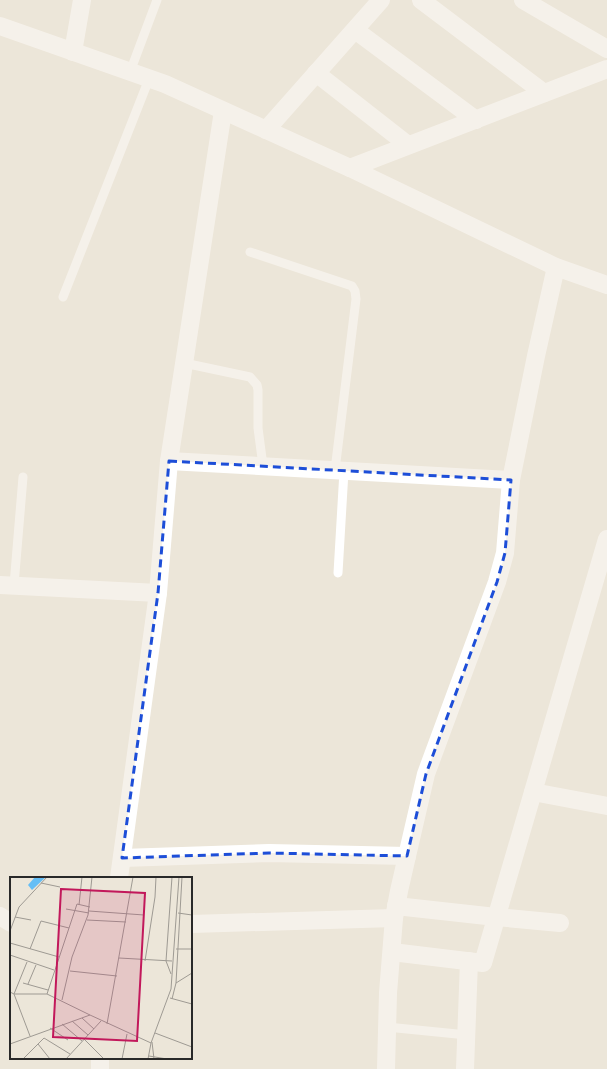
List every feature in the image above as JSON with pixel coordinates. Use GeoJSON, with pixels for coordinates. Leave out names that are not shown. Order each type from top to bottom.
{"type":"FeatureCollection","features":[{"type":"Feature","properties":{"kind":"street"},"geometry":{"type":"LineString","coordinates":[[73,52],[82,0]]}},
{"type":"Feature","properties":{"kind":"street"},"geometry":{"type":"LineString","coordinates":[[266,130],[381,0]]}},
{"type":"Feature","properties":{"kind":"street"},"geometry":{"type":"LineString","coordinates":[[421,0],[544,94]]}},
{"type":"Feature","properties":{"kind":"street"},"geometry":{"type":"LineString","coordinates":[[523,0],[607,49]]}},
{"type":"Feature","properties":{"kind":"street"},"geometry":{"type":"LineString","coordinates":[[0,26],[165,84],[350,168],[556,267],[607,286]]}},
{"type":"Feature","properties":{"kind":"street"},"geometry":{"type":"LineString","coordinates":[[355,30],[476,120]]}},
{"type":"Feature","properties":{"kind":"street"},"geometry":{"type":"LineString","coordinates":[[350,168],[607,69]]}},
{"type":"Feature","properties":{"kind":"street"},"geometry":{"type":"LineString","coordinates":[[316,73],[408,145]]}},
{"type":"Feature","properties":{"kind":"street"},"geometry":{"type":"LineString","coordinates":[[120,877],[158,593],[169,461],[223,111]]}},
{"type":"Feature","properties":{"kind":"street"},"geometry":{"type":"LineString","coordinates":[[386,1069],[388,994],[395,912],[426,774],[497,582],[505,553],[512,480],[536,356],[556,267]]}},
{"type":"Feature","properties":{"kind":"street"},"geometry":{"type":"LineString","coordinates":[[169,461],[512,480]]}},
{"type":"Feature","properties":{"kind":"street"},"geometry":{"type":"LineString","coordinates":[[392,952],[483,963],[533,792],[602,577],[607,539]]}},
{"type":"Feature","properties":{"kind":"street"},"geometry":{"type":"LineString","coordinates":[[7,585],[158,593]]}},
{"type":"Feature","properties":{"kind":"street"},"geometry":{"type":"LineString","coordinates":[[533,792],[607,806]]}},
{"type":"Feature","properties":{"kind":"street"},"geometry":{"type":"LineString","coordinates":[[122,858],[268,853],[407,856]]}},
{"type":"Feature","properties":{"kind":"street"},"geometry":{"type":"LineString","coordinates":[[192,924],[395,912],[496,917],[560,923]]}},
{"type":"Feature","properties":{"kind":"street"},"geometry":{"type":"LineString","coordinates":[[0,916],[10,922]]}},
{"type":"Feature","properties":{"kind":"street"},"geometry":{"type":"LineString","coordinates":[[465,1069],[469,961]]}},
{"type":"Feature","properties":{"kind":"lane"},"geometry":{"type":"LineString","coordinates":[[130,72],[157,0]]}},
{"type":"Feature","properties":{"kind":"lane"},"geometry":{"type":"LineString","coordinates":[[63,297],[149,79]]}},
{"type":"Feature","properties":{"kind":"lane"},"geometry":{"type":"LineString","coordinates":[[250,252],[352,286],[355,291],[356,299],[339,471],[338,573]]}},
{"type":"Feature","properties":{"kind":"lane"},"geometry":{"type":"LineString","coordinates":[[184,363],[250,377],[257,385],[258,428],[263,466]]}},
{"type":"Feature","properties":{"kind":"lane"},"geometry":{"type":"LineString","coordinates":[[7,585],[23,477]]}},
{"type":"Feature","properties":{"kind":"lane"},"geometry":{"type":"LineString","coordinates":[[387,1027],[466,1035]]}},
{"type":"Feature","properties":{"kind":"highlighted area"},"geometry":{"type":"Polygon","coordinates":[[[169,461],[511,480],[505,553],[497,582],[426,774],[407,856],[269,853],[122,858],[158,593],[169,461]]]}}]}
